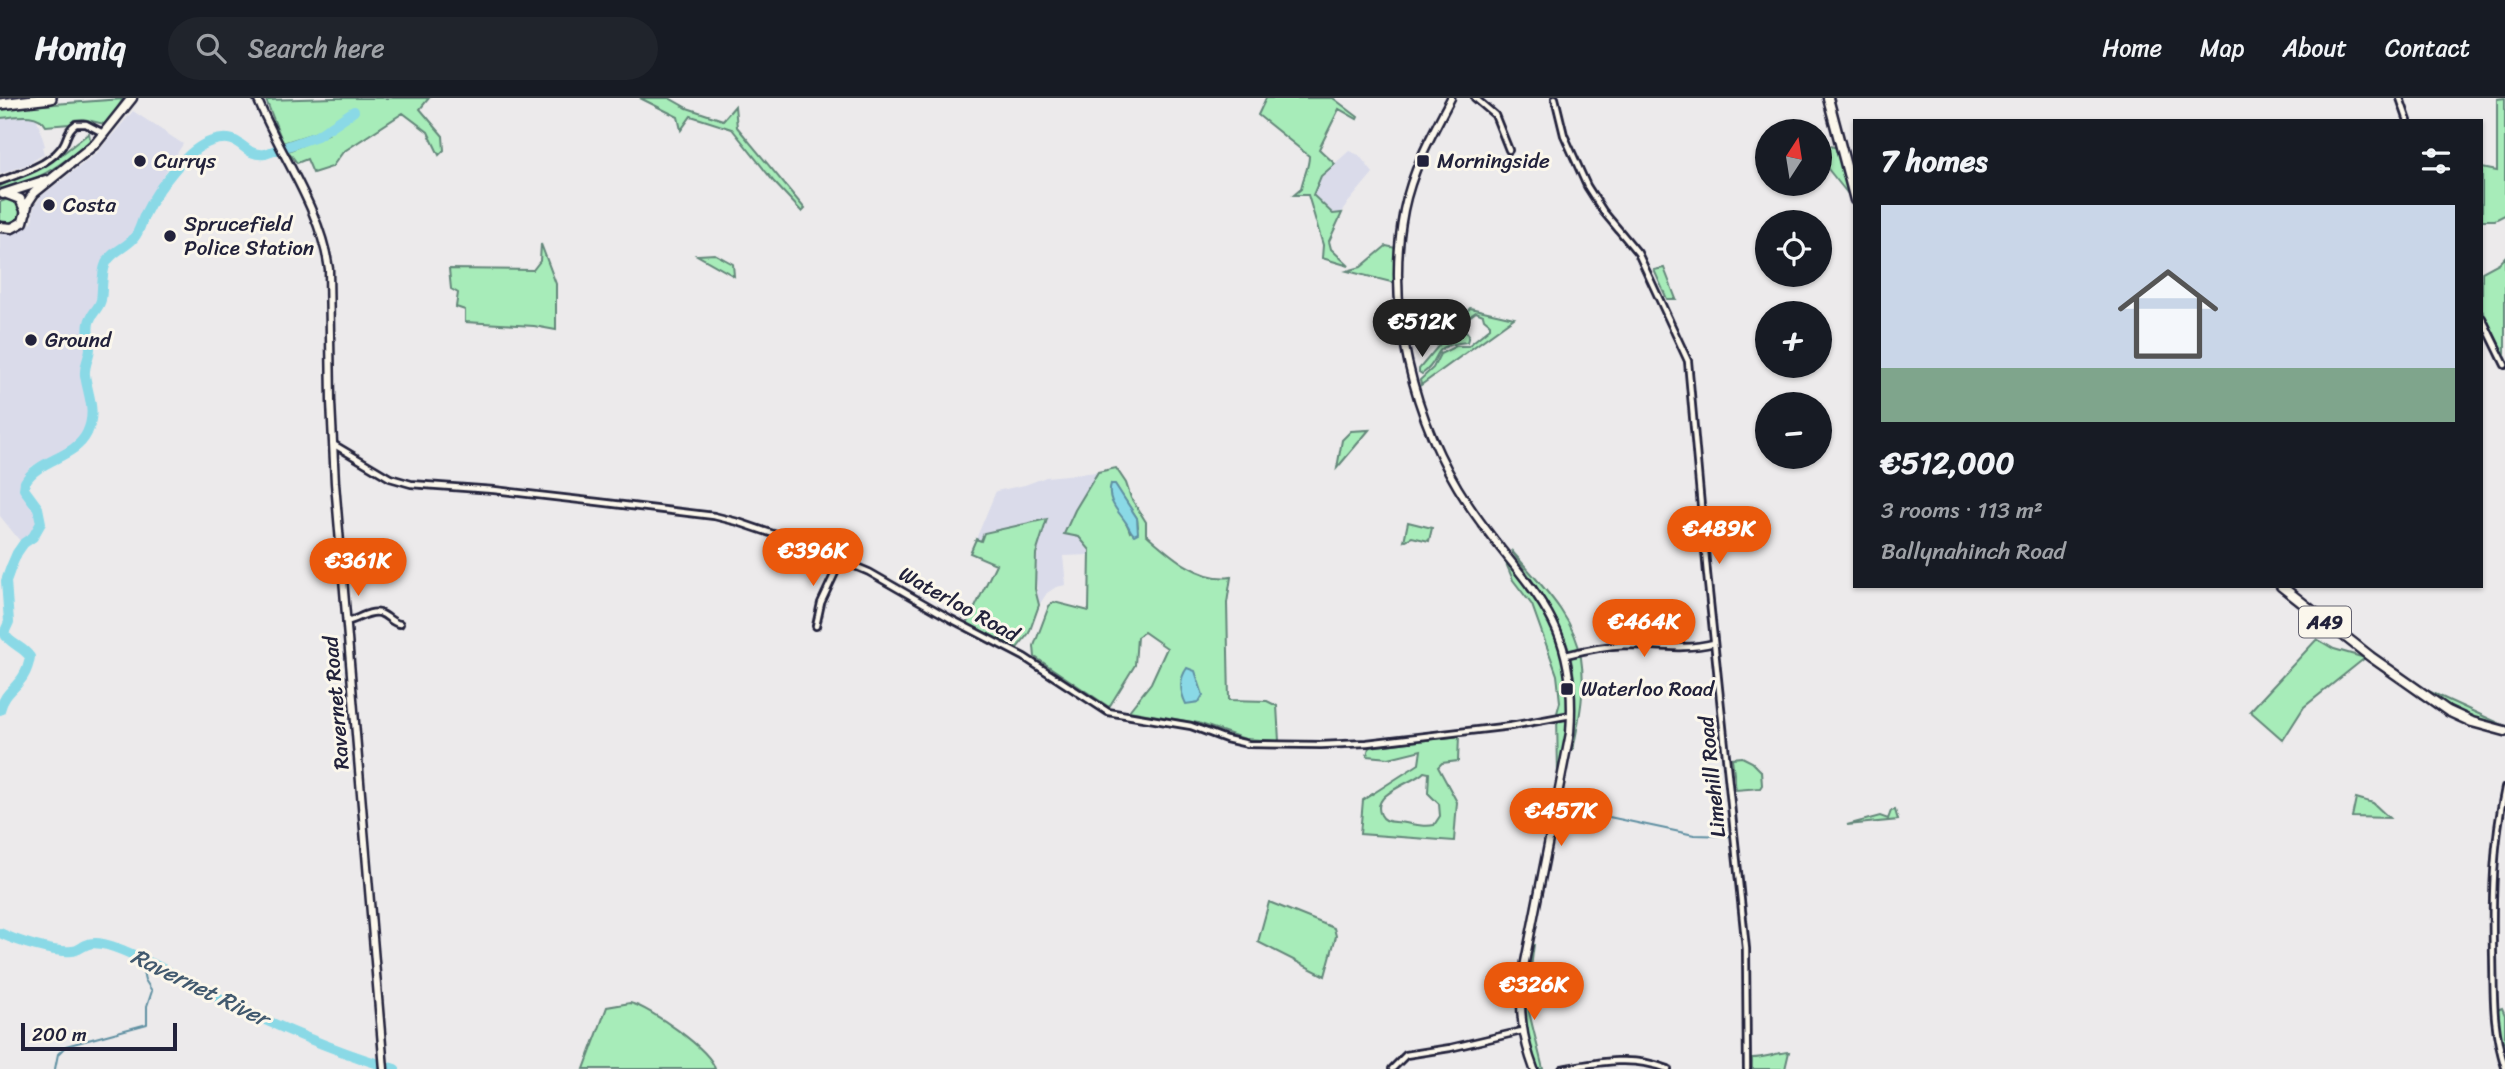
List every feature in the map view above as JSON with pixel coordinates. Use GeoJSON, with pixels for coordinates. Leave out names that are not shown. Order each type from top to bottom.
{"type":"FeatureCollection","features":[{"type":"Feature","properties":{"kind":"highway"},"geometry":{"type":"LineString","coordinates":[[0,104],[51,98]]}},
{"type":"Feature","properties":{"kind":"main road"},"geometry":{"type":"LineString","coordinates":[[0,227],[12,228],[25,217],[30,198],[105,134],[132,98]]}},
{"type":"Feature","properties":{"kind":"main road"},"geometry":{"type":"LineString","coordinates":[[1828,98],[1853,192]]}},
{"type":"Feature","properties":{"kind":"main road"},"geometry":{"type":"LineString","coordinates":[[1,195],[55,176]]}},
{"type":"Feature","properties":{"kind":"main road"},"geometry":{"type":"LineString","coordinates":[[1,195],[17,196],[25,217]]}},
{"type":"Feature","properties":{"kind":"main road","name":"A49"},"geometry":{"type":"LineString","coordinates":[[2284,588],[2371,657],[2448,711],[2472,722],[2505,731]]}},
{"type":"Feature","properties":{"kind":"street","name":"Ravernet Road"},"geometry":{"type":"LineString","coordinates":[[257,98],[305,198],[327,254],[329,269],[333,444],[384,1069]]}},
{"type":"Feature","properties":{"kind":"street"},"geometry":{"type":"LineString","coordinates":[[1451,98],[1423,151],[1404,209],[1399,247],[1399,288],[1409,361],[1429,426],[1450,473],[1469,505],[1548,609],[1566,655],[1571,691],[1570,733],[1522,977],[1520,1016],[1534,1069]]}},
{"type":"Feature","properties":{"kind":"street"},"geometry":{"type":"LineString","coordinates":[[1475,98],[1494,114],[1509,150]]}},
{"type":"Feature","properties":{"kind":"street","name":"Limehill Road"},"geometry":{"type":"LineString","coordinates":[[1555,98],[1564,135],[1587,186],[1603,211],[1638,253],[1688,360],[1746,949],[1747,1069]]}},
{"type":"Feature","properties":{"kind":"street"},"geometry":{"type":"LineString","coordinates":[[2400,98],[2407,119]]}},
{"type":"Feature","properties":{"kind":"street"},"geometry":{"type":"LineString","coordinates":[[0,181],[53,156],[63,147],[68,131],[76,124],[86,124],[105,134]]}},
{"type":"Feature","properties":{"kind":"street"},"geometry":{"type":"LineString","coordinates":[[2483,320],[2505,365]]}},
{"type":"Feature","properties":{"kind":"street","name":"Waterloo Road"},"geometry":{"type":"LineString","coordinates":[[333,444],[399,481],[714,516],[800,543],[869,572],[1024,657],[1108,712],[1191,726],[1248,744],[1321,746],[1367,743],[1511,726],[1571,715]]}},
{"type":"Feature","properties":{"kind":"street"},"geometry":{"type":"LineString","coordinates":[[816,626],[821,603],[841,560]]}},
{"type":"Feature","properties":{"kind":"street"},"geometry":{"type":"LineString","coordinates":[[346,622],[374,613],[383,614],[393,623],[400,624]]}},
{"type":"Feature","properties":{"kind":"street"},"geometry":{"type":"LineString","coordinates":[[1566,655],[1625,645],[1688,649],[1714,643]]}},
{"type":"Feature","properties":{"kind":"street"},"geometry":{"type":"LineString","coordinates":[[2505,788],[2495,850],[2493,940],[2494,1026],[2505,1067]]}},
{"type":"Feature","properties":{"kind":"street"},"geometry":{"type":"LineString","coordinates":[[1392,1069],[1406,1055],[1522,1031]]}},
{"type":"Feature","properties":{"kind":"street"},"geometry":{"type":"LineString","coordinates":[[1562,1069],[1619,1059],[1647,1062],[1668,1069]]}},
{"type":"Feature","properties":{"kind":"shaded area"},"geometry":{"type":"Polygon","coordinates":[[[133,111],[183,144],[144,207],[135,232],[104,262],[95,304],[87,315],[84,328],[88,345],[82,380],[89,405],[86,427],[81,438],[31,467],[21,480],[20,487],[36,512],[37,522],[33,532],[20,541],[0,516],[0,230],[16,230],[32,223],[34,206],[41,196],[97,153],[133,111]]]}},
{"type":"Feature","properties":{"kind":"shaded area"},"geometry":{"type":"Polygon","coordinates":[[[36,116],[45,146],[42,147],[44,154],[26,165],[0,174],[0,118],[36,116]]]}},
{"type":"Feature","properties":{"kind":"shaded area"},"geometry":{"type":"Polygon","coordinates":[[[1349,151],[1359,155],[1373,173],[1342,213],[1334,214],[1313,195],[1321,176],[1349,151]]]}},
{"type":"Feature","properties":{"kind":"shaded area"},"geometry":{"type":"Polygon","coordinates":[[[1098,472],[1064,534],[1079,537],[1090,550],[1090,555],[1063,556],[1066,585],[1047,593],[1039,605],[1035,571],[1040,535],[981,541],[976,539],[996,491],[1046,477],[1098,472]]]}},
{"type":"Feature","properties":{"kind":"green space"},"geometry":{"type":"Polygon","coordinates":[[[429,98],[420,109],[443,136],[444,150],[439,155],[428,132],[403,113],[343,152],[332,167],[313,173],[307,159],[297,163],[288,151],[328,134],[323,130],[283,143],[266,100],[429,98]]]}},
{"type":"Feature","properties":{"kind":"green space"},"geometry":{"type":"Polygon","coordinates":[[[640,98],[669,98],[687,108],[723,120],[735,106],[737,127],[805,209],[802,212],[774,182],[732,129],[691,116],[681,130],[678,117],[640,98]]]}},
{"type":"Feature","properties":{"kind":"green space"},"geometry":{"type":"Polygon","coordinates":[[[1266,98],[1333,98],[1358,117],[1357,119],[1339,109],[1319,149],[1335,164],[1321,176],[1313,195],[1333,214],[1342,213],[1329,241],[1331,249],[1349,266],[1322,258],[1323,245],[1308,195],[1294,195],[1301,189],[1309,156],[1258,115],[1266,98]]]}},
{"type":"Feature","properties":{"kind":"green space"},"geometry":{"type":"Polygon","coordinates":[[[2505,98],[2505,215],[2495,220],[2483,220],[2483,168],[2497,171],[2497,99],[2505,98]]]}},
{"type":"Feature","properties":{"kind":"green space"},"geometry":{"type":"Polygon","coordinates":[[[123,99],[109,121],[104,124],[83,119],[74,120],[70,124],[46,126],[37,118],[0,118],[0,108],[123,99]]]}},
{"type":"Feature","properties":{"kind":"green space"},"geometry":{"type":"Polygon","coordinates":[[[89,133],[90,140],[86,145],[56,167],[36,178],[0,190],[0,186],[56,159],[89,133]]]}},
{"type":"Feature","properties":{"kind":"green space"},"geometry":{"type":"Polygon","coordinates":[[[1832,146],[1838,148],[1848,194],[1832,174],[1832,146]]]}},
{"type":"Feature","properties":{"kind":"green space"},"geometry":{"type":"Polygon","coordinates":[[[8,199],[19,204],[21,212],[18,220],[7,224],[0,221],[0,202],[8,199]]]}},
{"type":"Feature","properties":{"kind":"green space"},"geometry":{"type":"Polygon","coordinates":[[[541,244],[556,284],[556,330],[465,322],[465,310],[456,307],[458,293],[451,289],[449,269],[533,270],[540,261],[541,244]]]}},
{"type":"Feature","properties":{"kind":"green space"},"geometry":{"type":"Polygon","coordinates":[[[1386,246],[1396,248],[1395,283],[1347,271],[1361,267],[1386,246]]]}},
{"type":"Feature","properties":{"kind":"green space"},"geometry":{"type":"Polygon","coordinates":[[[715,254],[733,264],[734,276],[697,255],[715,254]]]}},
{"type":"Feature","properties":{"kind":"green space"},"geometry":{"type":"Polygon","coordinates":[[[2505,257],[2505,357],[2483,312],[2483,271],[2505,257]]]}},
{"type":"Feature","properties":{"kind":"green space"},"geometry":{"type":"Polygon","coordinates":[[[1664,268],[1676,299],[1667,299],[1654,270],[1664,268]]]}},
{"type":"Feature","properties":{"kind":"green space"},"geometry":{"type":"Polygon","coordinates":[[[1470,308],[1514,318],[1421,385],[1420,380],[1433,368],[1440,354],[1456,346],[1468,346],[1490,328],[1483,315],[1476,312],[1465,320],[1462,326],[1469,335],[1467,342],[1446,346],[1429,368],[1422,374],[1419,372],[1470,308]]]}},
{"type":"Feature","properties":{"kind":"green space"},"geometry":{"type":"Polygon","coordinates":[[[1369,430],[1337,468],[1342,440],[1351,431],[1369,430]]]}},
{"type":"Feature","properties":{"kind":"green space"},"geometry":{"type":"Polygon","coordinates":[[[1116,468],[1146,522],[1146,534],[1164,550],[1196,571],[1231,577],[1227,603],[1229,700],[1267,701],[1277,706],[1279,741],[1245,739],[1198,723],[1129,711],[1151,683],[1167,648],[1144,632],[1137,637],[1135,665],[1109,707],[1035,657],[1034,646],[1049,606],[1054,602],[1089,611],[1090,550],[1079,537],[1064,534],[1098,472],[1116,468]],[[1111,484],[1112,499],[1130,532],[1138,527],[1137,518],[1115,485],[1111,484]]]}},
{"type":"Feature","properties":{"kind":"green space"},"geometry":{"type":"Polygon","coordinates":[[[1047,519],[1036,554],[1035,589],[1039,605],[1029,633],[1017,648],[967,624],[996,564],[970,553],[976,539],[981,541],[984,533],[1047,519]]]}},
{"type":"Feature","properties":{"kind":"green space"},"geometry":{"type":"Polygon","coordinates":[[[1408,522],[1432,528],[1429,541],[1412,537],[1404,541],[1408,522]]]}},
{"type":"Feature","properties":{"kind":"green space"},"geometry":{"type":"Polygon","coordinates":[[[1511,550],[1554,600],[1577,643],[1581,658],[1582,693],[1573,750],[1575,685],[1568,648],[1551,609],[1511,550]]]}},
{"type":"Feature","properties":{"kind":"green space"},"geometry":{"type":"Polygon","coordinates":[[[1503,556],[1539,605],[1563,660],[1569,711],[1558,777],[1557,713],[1560,702],[1557,675],[1532,605],[1513,580],[1503,556]]]}},
{"type":"Feature","properties":{"kind":"green space"},"geometry":{"type":"Polygon","coordinates":[[[2317,639],[2334,649],[2365,658],[2304,707],[2283,740],[2250,711],[2317,639]]]}},
{"type":"Feature","properties":{"kind":"green space"},"geometry":{"type":"Polygon","coordinates":[[[2422,688],[2505,726],[2505,728],[2462,712],[2422,688]]]}},
{"type":"Feature","properties":{"kind":"green space"},"geometry":{"type":"Polygon","coordinates":[[[1459,736],[1458,761],[1442,763],[1438,767],[1457,802],[1454,841],[1360,834],[1363,800],[1419,764],[1421,750],[1389,758],[1367,756],[1369,747],[1459,736]],[[1424,772],[1394,789],[1381,801],[1379,807],[1384,819],[1424,826],[1434,825],[1440,816],[1439,804],[1428,793],[1429,773],[1424,772]]]}},
{"type":"Feature","properties":{"kind":"green space"},"geometry":{"type":"Polygon","coordinates":[[[1742,757],[1761,771],[1760,788],[1736,790],[1732,758],[1742,757]]]}},
{"type":"Feature","properties":{"kind":"green space"},"geometry":{"type":"Polygon","coordinates":[[[2356,798],[2373,803],[2389,818],[2352,817],[2356,798]]]}},
{"type":"Feature","properties":{"kind":"green space"},"geometry":{"type":"Polygon","coordinates":[[[1895,810],[1898,820],[1847,825],[1880,816],[1888,819],[1891,811],[1895,810]]]}},
{"type":"Feature","properties":{"kind":"green space"},"geometry":{"type":"Polygon","coordinates":[[[1269,902],[1334,928],[1336,936],[1325,976],[1258,942],[1269,902]]]}},
{"type":"Feature","properties":{"kind":"green space"},"geometry":{"type":"Polygon","coordinates":[[[1534,944],[1528,993],[1529,1012],[1543,1069],[1538,1069],[1526,1021],[1526,992],[1534,944]]]}},
{"type":"Feature","properties":{"kind":"green space"},"geometry":{"type":"Polygon","coordinates":[[[630,1003],[651,1012],[678,1030],[703,1051],[715,1069],[584,1069],[607,1007],[630,1003]]]}},
{"type":"Feature","properties":{"kind":"green space"},"geometry":{"type":"Polygon","coordinates":[[[2502,1008],[2505,1015],[2503,1042],[2499,1038],[2497,1010],[2502,1008]]]}},
{"type":"Feature","properties":{"kind":"green space"},"geometry":{"type":"Polygon","coordinates":[[[1789,1052],[1785,1069],[1752,1069],[1752,1058],[1789,1052]]]}},
{"type":"Feature","properties":{"kind":"water"},"geometry":{"type":"Polygon","coordinates":[[[1111,484],[1115,484],[1137,518],[1138,533],[1134,535],[1113,504],[1111,484]]]}},
{"type":"Feature","properties":{"kind":"water"},"geometry":{"type":"Polygon","coordinates":[[[1187,668],[1195,671],[1203,695],[1199,702],[1186,704],[1184,699],[1182,681],[1187,668]]]}},
{"type":"Feature","properties":{"kind":"waterway","name":"Ravernet River"},"geometry":{"type":"LineString","coordinates":[[0,710],[7,696],[24,675],[30,657],[4,633],[9,622],[6,581],[17,553],[24,543],[33,537],[41,523],[38,508],[24,489],[25,482],[39,468],[74,448],[87,433],[90,425],[92,411],[85,375],[90,349],[88,326],[101,300],[106,263],[136,235],[164,183],[183,161],[202,145],[230,139],[251,152],[265,154],[317,136],[354,111]]}},
{"type":"Feature","properties":{"kind":"waterway"},"geometry":{"type":"LineString","coordinates":[[1562,807],[1694,835],[1731,836]]}},
{"type":"Feature","properties":{"kind":"waterway","name":"Ravernet River"},"geometry":{"type":"LineString","coordinates":[[0,933],[25,943],[55,950],[74,951],[94,943],[114,947],[275,1025],[334,1049],[395,1069]]}},
{"type":"Feature","properties":{"kind":"waterway"},"geometry":{"type":"LineString","coordinates":[[55,1069],[58,1054],[66,1046],[147,1024],[147,1006],[152,991],[145,980],[140,959]]}},
{"type":"Feature","properties":{"kind":"place","name":"Currys"},"geometry":{"type":"Point","coordinates":[140,161]}},
{"type":"Feature","properties":{"kind":"place","name":"Morningside"},"geometry":{"type":"Point","coordinates":[1423,161]}},
{"type":"Feature","properties":{"kind":"place","name":"Costa"},"geometry":{"type":"Point","coordinates":[49,205]}},
{"type":"Feature","properties":{"kind":"place","name":"Sprucefield Police Station"},"geometry":{"type":"Point","coordinates":[170,236]}},
{"type":"Feature","properties":{"kind":"place","name":"Ground"},"geometry":{"type":"Point","coordinates":[31,340]}},
{"type":"Feature","properties":{"kind":"place","name":"Waterloo Road"},"geometry":{"type":"Point","coordinates":[1567,689]}}]}
